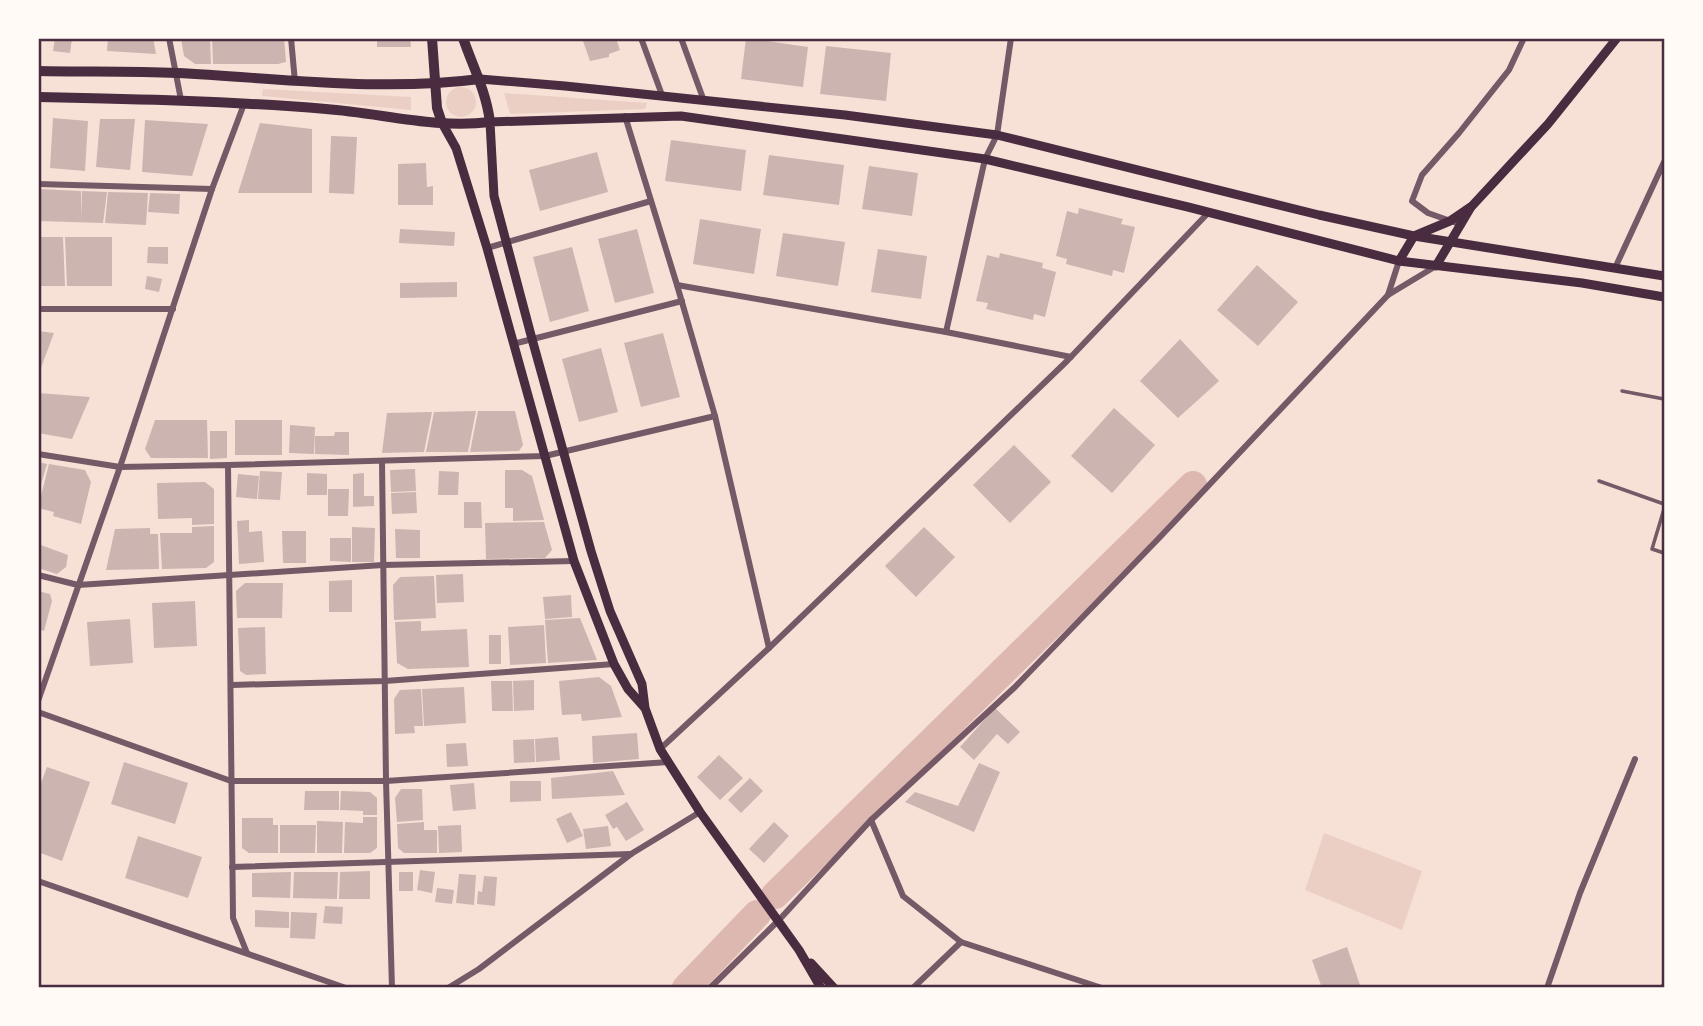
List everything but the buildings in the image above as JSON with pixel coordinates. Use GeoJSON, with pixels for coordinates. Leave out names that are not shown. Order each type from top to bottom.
{"type":"FeatureCollection","features":[{"type":"Feature","properties":{"kind":"main road"},"geometry":{"type":"LineString","coordinates":[[432,38],[437,108],[456,148],[487,248],[574,561],[614,664],[628,690],[645,708]]}},
{"type":"Feature","properties":{"kind":"main road"},"geometry":{"type":"LineString","coordinates":[[463,38],[487,100],[494,196],[532,339],[591,551],[610,611],[642,684],[645,708],[660,749],[700,812],[779,920],[821,988]]}},
{"type":"Feature","properties":{"kind":"main road"},"geometry":{"type":"LineString","coordinates":[[1399,261],[1414,236],[1450,221],[1472,206],[1548,124],[1617,38]]}},
{"type":"Feature","properties":{"kind":"main road"},"geometry":{"type":"LineString","coordinates":[[38,71],[176,73],[295,82],[434,85],[480,79],[845,115],[997,135],[1318,215],[1414,236],[1664,276]]}},
{"type":"Feature","properties":{"kind":"main road"},"geometry":{"type":"LineString","coordinates":[[38,97],[181,100],[328,109],[466,125],[625,116],[681,116],[985,159],[1209,212],[1399,261],[1582,283],[1664,297]]}},
{"type":"Feature","properties":{"kind":"main road"},"geometry":{"type":"LineString","coordinates":[[1436,266],[1472,206]]}},
{"type":"Feature","properties":{"kind":"main road"},"geometry":{"type":"LineString","coordinates":[[799,950],[834,988]]}},
{"type":"Feature","properties":{"kind":"street"},"geometry":{"type":"LineString","coordinates":[[169,38],[181,100]]}},
{"type":"Feature","properties":{"kind":"street"},"geometry":{"type":"LineString","coordinates":[[291,38],[295,82]]}},
{"type":"Feature","properties":{"kind":"street"},"geometry":{"type":"LineString","coordinates":[[641,38],[662,95]]}},
{"type":"Feature","properties":{"kind":"street"},"geometry":{"type":"LineString","coordinates":[[681,38],[704,101]]}},
{"type":"Feature","properties":{"kind":"street"},"geometry":{"type":"LineString","coordinates":[[946,332],[985,159],[997,135],[1012,38]]}},
{"type":"Feature","properties":{"kind":"street"},"geometry":{"type":"LineString","coordinates":[[1462,225],[1428,214],[1412,201],[1422,175],[1509,70],[1524,38]]}},
{"type":"Feature","properties":{"kind":"street"},"geometry":{"type":"LineString","coordinates":[[38,701],[120,467],[212,189],[244,104]]}},
{"type":"Feature","properties":{"kind":"street"},"geometry":{"type":"LineString","coordinates":[[625,116],[715,416],[769,648]]}},
{"type":"Feature","properties":{"kind":"street"},"geometry":{"type":"LineString","coordinates":[[1615,268],[1664,162]]}},
{"type":"Feature","properties":{"kind":"street"},"geometry":{"type":"LineString","coordinates":[[38,184],[212,189]]}},
{"type":"Feature","properties":{"kind":"street"},"geometry":{"type":"LineString","coordinates":[[487,248],[651,201]]}},
{"type":"Feature","properties":{"kind":"street"},"geometry":{"type":"LineString","coordinates":[[660,749],[769,648],[1071,357],[1209,212]]}},
{"type":"Feature","properties":{"kind":"street"},"geometry":{"type":"LineString","coordinates":[[1388,295],[1399,261]]}},
{"type":"Feature","properties":{"kind":"street"},"geometry":{"type":"LineString","coordinates":[[710,988],[779,920],[871,820],[1015,687],[1388,295],[1436,266]]}},
{"type":"Feature","properties":{"kind":"street"},"geometry":{"type":"LineString","coordinates":[[677,285],[946,332],[1071,357]]}},
{"type":"Feature","properties":{"kind":"street"},"geometry":{"type":"LineString","coordinates":[[513,344],[682,301]]}},
{"type":"Feature","properties":{"kind":"street"},"geometry":{"type":"LineString","coordinates":[[38,310],[173,309]]}},
{"type":"Feature","properties":{"kind":"street"},"geometry":{"type":"LineString","coordinates":[[38,454],[120,467],[545,456],[715,416]]}},
{"type":"Feature","properties":{"kind":"street"},"geometry":{"type":"LineString","coordinates":[[382,461],[392,988]]}},
{"type":"Feature","properties":{"kind":"street"},"geometry":{"type":"LineString","coordinates":[[228,466],[233,918],[247,953]]}},
{"type":"Feature","properties":{"kind":"street"},"geometry":{"type":"LineString","coordinates":[[38,575],[78,585],[383,565],[574,561]]}},
{"type":"Feature","properties":{"kind":"street"},"geometry":{"type":"LineString","coordinates":[[232,685],[385,681],[614,664]]}},
{"type":"Feature","properties":{"kind":"street"},"geometry":{"type":"LineString","coordinates":[[38,712],[231,781],[386,781],[669,762]]}},
{"type":"Feature","properties":{"kind":"street"},"geometry":{"type":"LineString","coordinates":[[1547,988],[1580,893],[1634,759]]}},
{"type":"Feature","properties":{"kind":"street"},"geometry":{"type":"LineString","coordinates":[[449,988],[479,970],[631,854],[700,812]]}},
{"type":"Feature","properties":{"kind":"street"},"geometry":{"type":"LineString","coordinates":[[871,820],[903,896],[961,942],[1102,988]]}},
{"type":"Feature","properties":{"kind":"street"},"geometry":{"type":"LineString","coordinates":[[232,867],[631,854]]}},
{"type":"Feature","properties":{"kind":"street"},"geometry":{"type":"LineString","coordinates":[[38,881],[346,988]]}},
{"type":"Feature","properties":{"kind":"street"},"geometry":{"type":"LineString","coordinates":[[913,988],[961,942]]}},
{"type":"Feature","properties":{"kind":"lane"},"geometry":{"type":"LineString","coordinates":[[1622,391],[1664,399]]}},
{"type":"Feature","properties":{"kind":"lane"},"geometry":{"type":"LineString","coordinates":[[1600,481],[1664,506],[1652,549],[1664,553]]}},
{"type":"Feature","properties":{"kind":"shaded area"},"geometry":{"type":"Polygon","coordinates":[[[461,87],[467,88],[475,96],[475,108],[467,116],[461,117],[455,116],[447,108],[446,102],[447,96],[455,88],[461,87]]]}},
{"type":"Feature","properties":{"kind":"shaded area"},"geometry":{"type":"Polygon","coordinates":[[[263,89],[411,97],[411,110],[262,96],[263,89]]]}},
{"type":"Feature","properties":{"kind":"shaded area"},"geometry":{"type":"Polygon","coordinates":[[[504,93],[647,103],[645,109],[510,114],[504,93]]]}},
{"type":"Feature","properties":{"kind":"shaded area"},"geometry":{"type":"Polygon","coordinates":[[[1324,833],[1422,871],[1402,930],[1305,890],[1324,833]]]}},
{"type":"Feature","properties":{"kind":"waterway"},"geometry":{"type":"LineString","coordinates":[[775,895],[1193,485]]}},
{"type":"Feature","properties":{"kind":"waterway"},"geometry":{"type":"LineString","coordinates":[[686,988],[757,914]]}}]}
